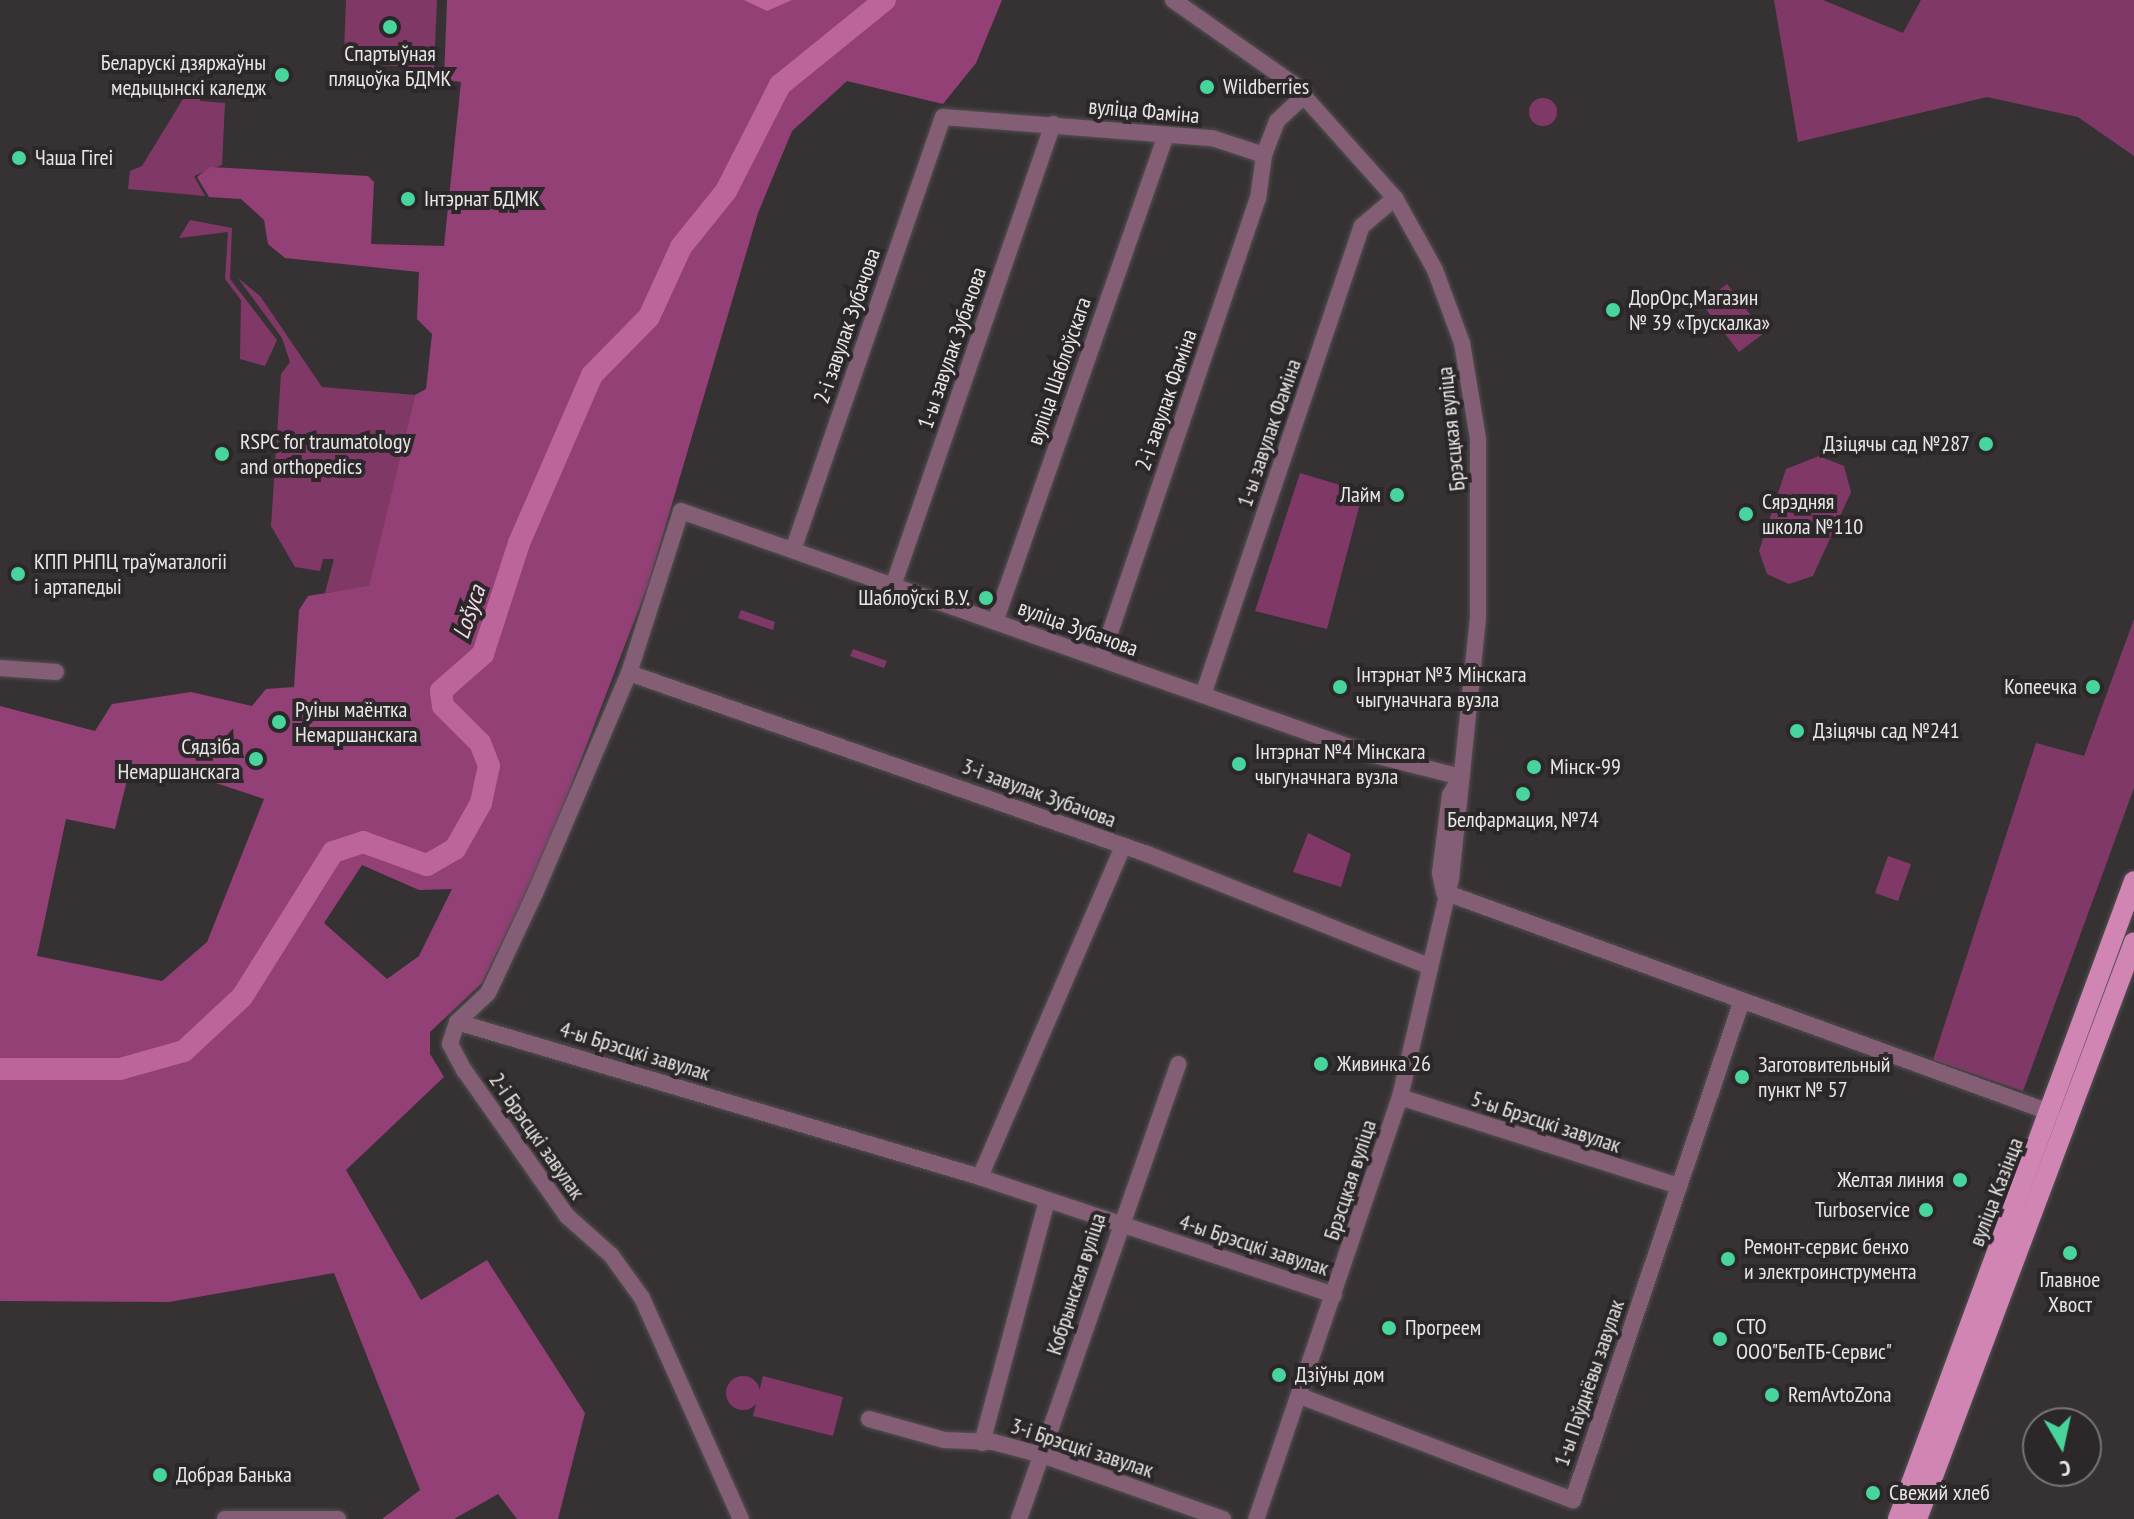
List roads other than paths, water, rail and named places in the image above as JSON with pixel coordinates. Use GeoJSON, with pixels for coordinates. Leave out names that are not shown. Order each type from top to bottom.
{"type":"FeatureCollection","features":[{"type":"Feature","properties":{"kind":"main road","name":"вуліца Казінца"},"geometry":{"type":"LineString","coordinates":[[2061,1116],[2133,890]]}},
{"type":"Feature","properties":{"kind":"main road","name":"вуліца Казінца"},"geometry":{"type":"LineString","coordinates":[[1898,1519],[2134,942]]}},
{"type":"Feature","properties":{"kind":"main road","name":"вуліца Казінца"},"geometry":{"type":"LineString","coordinates":[[1917,1519],[1990,1298]]}},
{"type":"Feature","properties":{"kind":"street","name":"Брэсцкая вуліца"},"geometry":{"type":"LineString","coordinates":[[1173,0],[1305,95],[1395,198],[1435,270],[1462,343],[1478,439],[1479,604],[1461,777],[1450,795],[1440,873],[1444,892],[1429,966],[1400,1097],[1256,1519]]}},
{"type":"Feature","properties":{"kind":"street"},"geometry":{"type":"LineString","coordinates":[[1264,155],[1277,121],[1305,95]]}},
{"type":"Feature","properties":{"kind":"street","name":"вуліца Фаміна"},"geometry":{"type":"LineString","coordinates":[[943,117],[1166,135],[1240,144],[1264,155]]}},
{"type":"Feature","properties":{"kind":"street","name":"2-і завулак Зубачова"},"geometry":{"type":"LineString","coordinates":[[793,550],[943,117]]}},
{"type":"Feature","properties":{"kind":"street","name":"1-ы завулак Зубачова"},"geometry":{"type":"LineString","coordinates":[[893,586],[1053,124]]}},
{"type":"Feature","properties":{"kind":"street","name":"вуліца Шаблоўскага"},"geometry":{"type":"LineString","coordinates":[[995,622],[1166,135]]}},
{"type":"Feature","properties":{"kind":"street","name":"2-і завулак Фаміна"},"geometry":{"type":"LineString","coordinates":[[1101,659],[1258,199],[1264,155]]}},
{"type":"Feature","properties":{"kind":"street","name":"1-ы завулак Фаміна"},"geometry":{"type":"LineString","coordinates":[[1203,695],[1362,226],[1395,198]]}},
{"type":"Feature","properties":{"kind":"street","name":"вуліца Зубачова"},"geometry":{"type":"LineString","coordinates":[[629,673],[681,511],[1370,754],[1461,777]]}},
{"type":"Feature","properties":{"kind":"street"},"geometry":{"type":"LineString","coordinates":[[0,668],[56,672]]}},
{"type":"Feature","properties":{"kind":"street"},"geometry":{"type":"LineString","coordinates":[[457,1022],[488,993],[629,673]]}},
{"type":"Feature","properties":{"kind":"street","name":"3-і завулак Зубачова"},"geometry":{"type":"LineString","coordinates":[[629,673],[1123,846],[1429,966]]}},
{"type":"Feature","properties":{"kind":"street"},"geometry":{"type":"LineString","coordinates":[[980,1177],[1123,846]]}},
{"type":"Feature","properties":{"kind":"street"},"geometry":{"type":"LineString","coordinates":[[1444,892],[1741,1003],[2061,1116]]}},
{"type":"Feature","properties":{"kind":"street","name":"1-ы Паўднёвы завулак"},"geometry":{"type":"LineString","coordinates":[[1300,1396],[1573,1500],[1741,1003]]}},
{"type":"Feature","properties":{"kind":"street","name":"4-ы Брэсцкі завулак"},"geometry":{"type":"LineString","coordinates":[[457,1022],[980,1177],[1334,1295]]}},
{"type":"Feature","properties":{"kind":"street","name":"2-і Брэсцкі завулак"},"geometry":{"type":"LineString","coordinates":[[457,1022],[450,1044],[464,1070],[567,1216],[611,1255],[642,1298],[741,1519]]}},
{"type":"Feature","properties":{"kind":"street","name":"Кобрынская вуліца"},"geometry":{"type":"LineString","coordinates":[[1019,1519],[1119,1223],[1178,1064]]}},
{"type":"Feature","properties":{"kind":"street","name":"5-ы Брэсцкі завулак"},"geometry":{"type":"LineString","coordinates":[[1400,1097],[1679,1186]]}},
{"type":"Feature","properties":{"kind":"street","name":"3-і Брэсцкі завулак"},"geometry":{"type":"LineString","coordinates":[[1047,1201],[982,1443],[1042,1455],[1223,1519]]}},
{"type":"Feature","properties":{"kind":"street"},"geometry":{"type":"LineString","coordinates":[[869,1419],[944,1440],[982,1443]]}},
{"type":"Feature","properties":{"kind":"street"},"geometry":{"type":"LineString","coordinates":[[225,1519],[334,1516]]}},
{"type":"Feature","properties":{"kind":"waterway","name":"Lošyca"},"geometry":{"type":"LineString","coordinates":[[0,1069],[120,1069],[184,1051],[242,997],[333,852],[363,842],[427,865],[455,849],[481,803],[489,766],[480,743],[443,706],[441,691],[483,654],[519,543],[592,375],[649,317],[681,247],[726,191],[780,85],[885,0]]}},
{"type":"Feature","properties":{"kind":"place","name":"Спартыўная пляцоўка БДМК"},"geometry":{"type":"Point","coordinates":[390,27]}},
{"type":"Feature","properties":{"kind":"place","name":"Беларускі дзяржаўны медыцынскі каледж"},"geometry":{"type":"Point","coordinates":[282,75]}},
{"type":"Feature","properties":{"kind":"place","name":"Wildberries"},"geometry":{"type":"Point","coordinates":[1207,87]}},
{"type":"Feature","properties":{"kind":"place","name":"Чаша Гігеі"},"geometry":{"type":"Point","coordinates":[19,158]}},
{"type":"Feature","properties":{"kind":"place","name":"Інтэрнат БДМК"},"geometry":{"type":"Point","coordinates":[408,199]}},
{"type":"Feature","properties":{"kind":"place","name":"ДорОрс,Магазин № 39 «Трускалка»"},"geometry":{"type":"Point","coordinates":[1613,310]}},
{"type":"Feature","properties":{"kind":"place","name":"Дзіцячы сад №287"},"geometry":{"type":"Point","coordinates":[1986,444]}},
{"type":"Feature","properties":{"kind":"place","name":"RSPC for traumatology and orthopedics"},"geometry":{"type":"Point","coordinates":[222,454]}},
{"type":"Feature","properties":{"kind":"place","name":"Лайм"},"geometry":{"type":"Point","coordinates":[1397,495]}},
{"type":"Feature","properties":{"kind":"place","name":"Сярэдняя школа №110"},"geometry":{"type":"Point","coordinates":[1746,514]}},
{"type":"Feature","properties":{"kind":"place","name":"КПП РНПЦ траўматалогіі і артапедыі"},"geometry":{"type":"Point","coordinates":[18,574]}},
{"type":"Feature","properties":{"kind":"place","name":"Шаблоўскі В.У."},"geometry":{"type":"Point","coordinates":[986,598]}},
{"type":"Feature","properties":{"kind":"place","name":"Інтэрнат №3 Мінскага чыгуначнага вузла"},"geometry":{"type":"Point","coordinates":[1340,687]}},
{"type":"Feature","properties":{"kind":"place","name":"Копеечка"},"geometry":{"type":"Point","coordinates":[2093,687]}},
{"type":"Feature","properties":{"kind":"place","name":"Руіны маёнтка Немаршанскага"},"geometry":{"type":"Point","coordinates":[279,722]}},
{"type":"Feature","properties":{"kind":"place","name":"Дзіцячы сад №241"},"geometry":{"type":"Point","coordinates":[1797,731]}},
{"type":"Feature","properties":{"kind":"place","name":"Сядзіба Немаршанскага"},"geometry":{"type":"Point","coordinates":[256,759]}},
{"type":"Feature","properties":{"kind":"place","name":"Інтэрнат №4 Мінскага чыгуначнага вузла"},"geometry":{"type":"Point","coordinates":[1239,764]}},
{"type":"Feature","properties":{"kind":"place","name":"Мінск-99"},"geometry":{"type":"Point","coordinates":[1534,767]}},
{"type":"Feature","properties":{"kind":"place","name":"Белфармация, №74"},"geometry":{"type":"Point","coordinates":[1523,794]}},
{"type":"Feature","properties":{"kind":"place","name":"Живинка 26"},"geometry":{"type":"Point","coordinates":[1321,1064]}},
{"type":"Feature","properties":{"kind":"place","name":"Заготовительный пункт № 57"},"geometry":{"type":"Point","coordinates":[1742,1077]}},
{"type":"Feature","properties":{"kind":"place","name":"Желтая линия"},"geometry":{"type":"Point","coordinates":[1960,1180]}},
{"type":"Feature","properties":{"kind":"place","name":"Turboservice"},"geometry":{"type":"Point","coordinates":[1926,1210]}},
{"type":"Feature","properties":{"kind":"place","name":"Главное Хвост"},"geometry":{"type":"Point","coordinates":[2070,1253]}},
{"type":"Feature","properties":{"kind":"place","name":"Ремонт-сервис бенхо и электроинструмента"},"geometry":{"type":"Point","coordinates":[1728,1259]}},
{"type":"Feature","properties":{"kind":"place","name":"Прогреем"},"geometry":{"type":"Point","coordinates":[1389,1328]}},
{"type":"Feature","properties":{"kind":"place","name":"СТО ООО\"БелТБ-Сервис\""},"geometry":{"type":"Point","coordinates":[1720,1339]}},
{"type":"Feature","properties":{"kind":"place","name":"Дзіўны дом"},"geometry":{"type":"Point","coordinates":[1279,1375]}},
{"type":"Feature","properties":{"kind":"place","name":"RemAvtoZona"},"geometry":{"type":"Point","coordinates":[1772,1395]}},
{"type":"Feature","properties":{"kind":"place","name":"Добрая Банька"},"geometry":{"type":"Point","coordinates":[160,1475]}},
{"type":"Feature","properties":{"kind":"place","name":"Свежий хлеб"},"geometry":{"type":"Point","coordinates":[1873,1493]}}]}
